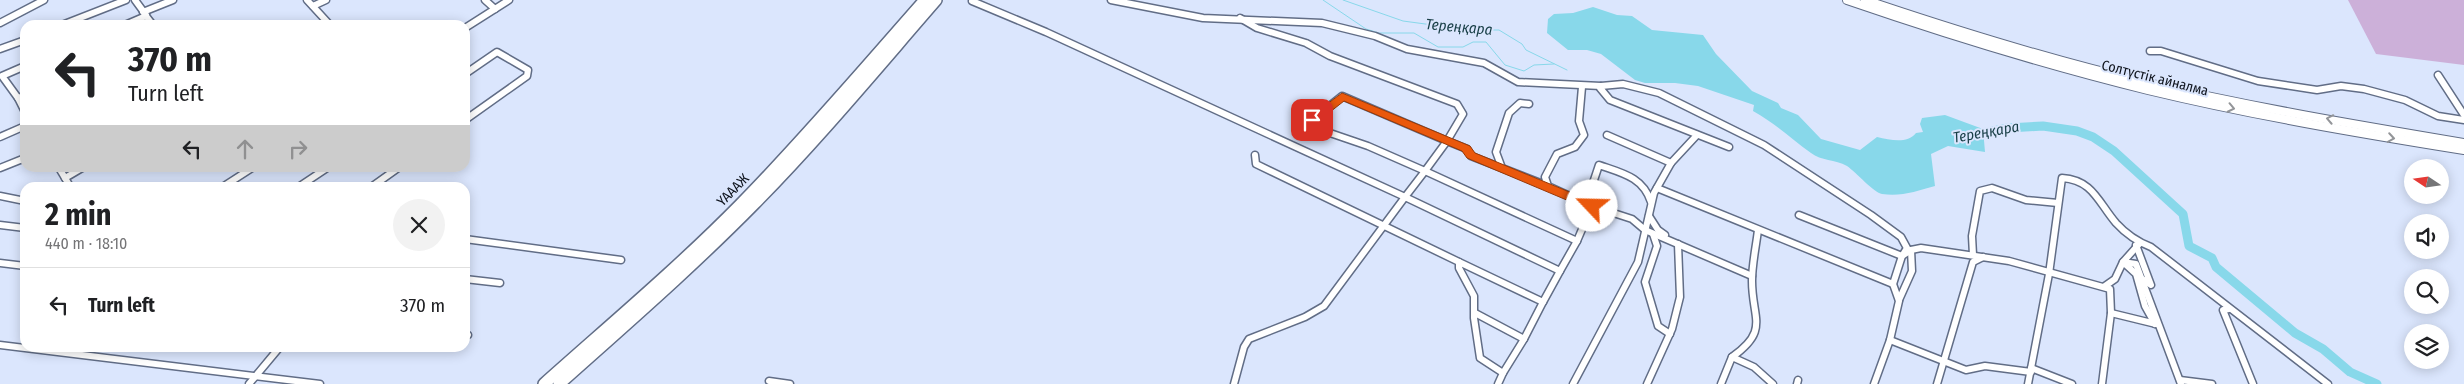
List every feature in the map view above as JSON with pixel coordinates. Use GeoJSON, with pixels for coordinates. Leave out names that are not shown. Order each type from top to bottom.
{"type":"FeatureCollection","features":[{"type":"Feature","properties":{"kind":"highway","name":"ҮАААЖ"},"geometry":{"type":"LineString","coordinates":[[544,384],[642,298],[739,206],[824,116],[924,0]]}},
{"type":"Feature","properties":{"kind":"highway","name":"ҮАААЖ"},"geometry":{"type":"LineString","coordinates":[[559,384],[707,250],[755,203],[859,89],[936,0]]}},
{"type":"Feature","properties":{"kind":"street"},"geometry":{"type":"LineString","coordinates":[[0,23],[44,0]]}},
{"type":"Feature","properties":{"kind":"street"},"geometry":{"type":"LineString","coordinates":[[75,20],[126,0]]}},
{"type":"Feature","properties":{"kind":"street"},"geometry":{"type":"LineString","coordinates":[[134,0],[149,20]]}},
{"type":"Feature","properties":{"kind":"street"},"geometry":{"type":"LineString","coordinates":[[134,20],[173,0]]}},
{"type":"Feature","properties":{"kind":"street"},"geometry":{"type":"LineString","coordinates":[[307,0],[326,20]]}},
{"type":"Feature","properties":{"kind":"street"},"geometry":{"type":"LineString","coordinates":[[313,6],[326,0]]}},
{"type":"Feature","properties":{"kind":"street"},"geometry":{"type":"LineString","coordinates":[[485,0],[495,9]]}},
{"type":"Feature","properties":{"kind":"street"},"geometry":{"type":"LineString","coordinates":[[470,25],[509,0]]}},
{"type":"Feature","properties":{"kind":"street"},"geometry":{"type":"LineString","coordinates":[[1111,0],[1131,5],[1186,13],[1203,18],[1240,18],[1322,23],[1375,36],[1408,50],[1494,66],[1517,81],[1582,88],[1623,84],[1659,93],[1764,145],[1900,236],[1907,248],[1902,256],[1893,284],[1899,301]]}},
{"type":"Feature","properties":{"kind":"street","name":"Солтүстік айналма"},"geometry":{"type":"LineString","coordinates":[[1848,0],[1922,26],[1994,48],[2149,90],[2354,132],[2464,150]]}},
{"type":"Feature","properties":{"kind":"street","name":"Солтүстік айналма"},"geometry":{"type":"LineString","coordinates":[[1865,0],[2004,44],[2146,82],[2246,104],[2464,143]]}},
{"type":"Feature","properties":{"kind":"street"},"geometry":{"type":"LineString","coordinates":[[972,1],[1046,32],[1561,271]]}},
{"type":"Feature","properties":{"kind":"street"},"geometry":{"type":"LineString","coordinates":[[1234,384],[1244,347],[1249,338],[1305,317],[1324,306],[1425,171],[1463,114],[1457,104],[1330,56],[1306,42],[1256,28],[1240,18]]}},
{"type":"Feature","properties":{"kind":"street"},"geometry":{"type":"LineString","coordinates":[[0,49],[20,42]]}},
{"type":"Feature","properties":{"kind":"street"},"geometry":{"type":"LineString","coordinates":[[2150,51],[2161,51],[2258,81],[2317,90],[2341,86],[2364,89],[2405,100],[2438,116],[2464,120]]}},
{"type":"Feature","properties":{"kind":"street"},"geometry":{"type":"LineString","coordinates":[[470,71],[497,52],[528,70],[527,76],[470,116]]}},
{"type":"Feature","properties":{"kind":"street"},"geometry":{"type":"LineString","coordinates":[[20,68],[1,75],[20,102]]}},
{"type":"Feature","properties":{"kind":"street"},"geometry":{"type":"LineString","coordinates":[[2438,75],[2464,115]]}},
{"type":"Feature","properties":{"kind":"street"},"geometry":{"type":"LineString","coordinates":[[1601,86],[1600,88],[1610,100],[1729,147]]}},
{"type":"Feature","properties":{"kind":"street"},"geometry":{"type":"LineString","coordinates":[[1548,186],[1545,177],[1557,154],[1575,147],[1584,135],[1579,121],[1582,88]]}},
{"type":"Feature","properties":{"kind":"street"},"geometry":{"type":"LineString","coordinates":[[1577,241],[1366,145],[1344,140],[1315,125],[1312,120],[1342,96],[1447,140],[1466,149],[1470,156],[1548,186],[1592,206],[1632,219],[1653,234],[1752,276]]}},
{"type":"Feature","properties":{"kind":"street"},"geometry":{"type":"LineString","coordinates":[[1502,168],[1496,152],[1509,113],[1520,104],[1529,104]]}},
{"type":"Feature","properties":{"kind":"street"},"geometry":{"type":"LineString","coordinates":[[0,137],[20,128]]}},
{"type":"Feature","properties":{"kind":"street"},"geometry":{"type":"LineString","coordinates":[[1607,135],[1671,163]]}},
{"type":"Feature","properties":{"kind":"street"},"geometry":{"type":"LineString","coordinates":[[1573,384],[1638,262],[1651,204],[1657,188],[1671,163],[1697,135]]}},
{"type":"Feature","properties":{"kind":"street"},"geometry":{"type":"LineString","coordinates":[[1255,155],[1256,164],[1543,302]]}},
{"type":"Feature","properties":{"kind":"street"},"geometry":{"type":"LineString","coordinates":[[0,168],[20,160]]}},
{"type":"Feature","properties":{"kind":"street"},"geometry":{"type":"LineString","coordinates":[[1498,384],[1577,241],[1592,206],[1592,186],[1599,165],[1642,182],[1648,191],[1651,204]]}},
{"type":"Feature","properties":{"kind":"street"},"geometry":{"type":"LineString","coordinates":[[61,172],[67,182]]}},
{"type":"Feature","properties":{"kind":"street"},"geometry":{"type":"LineString","coordinates":[[65,178],[75,172]]}},
{"type":"Feature","properties":{"kind":"street"},"geometry":{"type":"LineString","coordinates":[[231,182],[246,172]]}},
{"type":"Feature","properties":{"kind":"street"},"geometry":{"type":"LineString","coordinates":[[306,182],[321,172]]}},
{"type":"Feature","properties":{"kind":"street"},"geometry":{"type":"LineString","coordinates":[[378,182],[392,172]]}},
{"type":"Feature","properties":{"kind":"street"},"geometry":{"type":"LineString","coordinates":[[2028,384],[2049,274],[2062,178],[2069,177],[2080,181],[2095,191],[2115,222],[2138,244],[2150,285],[2123,262]]}},
{"type":"Feature","properties":{"kind":"street"},"geometry":{"type":"LineString","coordinates":[[1657,188],[1893,284]]}},
{"type":"Feature","properties":{"kind":"street"},"geometry":{"type":"LineString","coordinates":[[1973,255],[1972,236],[1980,190],[1992,188],[2026,200],[2058,203]]}},
{"type":"Feature","properties":{"kind":"street"},"geometry":{"type":"LineString","coordinates":[[0,196],[20,200]]}},
{"type":"Feature","properties":{"kind":"street"},"geometry":{"type":"LineString","coordinates":[[10,197],[20,196]]}},
{"type":"Feature","properties":{"kind":"street"},"geometry":{"type":"LineString","coordinates":[[1799,215],[1902,256]]}},
{"type":"Feature","properties":{"kind":"street"},"geometry":{"type":"LineString","coordinates":[[1648,216],[1658,230],[1679,245]]}},
{"type":"Feature","properties":{"kind":"street"},"geometry":{"type":"LineString","coordinates":[[0,225],[20,227]]}},
{"type":"Feature","properties":{"kind":"street"},"geometry":{"type":"LineString","coordinates":[[1721,384],[1732,357],[1749,345],[1757,326],[1752,276],[1758,230]]}},
{"type":"Feature","properties":{"kind":"street"},"geometry":{"type":"LineString","coordinates":[[1653,234],[1657,246],[1645,282],[1658,326],[1670,334]]}},
{"type":"Feature","properties":{"kind":"street"},"geometry":{"type":"LineString","coordinates":[[470,240],[621,260]]}},
{"type":"Feature","properties":{"kind":"street"},"geometry":{"type":"LineString","coordinates":[[2104,286],[2115,279],[2123,262],[2138,244]]}},
{"type":"Feature","properties":{"kind":"street"},"geometry":{"type":"LineString","coordinates":[[2138,244],[2151,247],[2328,384]]}},
{"type":"Feature","properties":{"kind":"street"},"geometry":{"type":"LineString","coordinates":[[1647,384],[1670,334],[1680,297],[1679,245]]}},
{"type":"Feature","properties":{"kind":"street"},"geometry":{"type":"LineString","coordinates":[[1902,256],[1911,250],[1921,248],[1973,255],[2009,261],[2049,274],[2104,286],[2111,293],[2111,314],[2102,384]]}},
{"type":"Feature","properties":{"kind":"street"},"geometry":{"type":"LineString","coordinates":[[1874,384],[1890,340],[1899,301],[1912,270],[1911,250]]}},
{"type":"Feature","properties":{"kind":"street"},"geometry":{"type":"LineString","coordinates":[[1937,384],[1973,262],[1982,257]]}},
{"type":"Feature","properties":{"kind":"street"},"geometry":{"type":"LineString","coordinates":[[1459,262],[1459,268],[1474,296],[1472,305],[1475,313],[1480,358],[1503,373]]}},
{"type":"Feature","properties":{"kind":"street"},"geometry":{"type":"LineString","coordinates":[[0,263],[20,265]]}},
{"type":"Feature","properties":{"kind":"street"},"geometry":{"type":"LineString","coordinates":[[2138,276],[2145,306],[2157,324],[2180,382],[2212,384]]}},
{"type":"Feature","properties":{"kind":"street"},"geometry":{"type":"LineString","coordinates":[[470,280],[500,283]]}},
{"type":"Feature","properties":{"kind":"street"},"geometry":{"type":"LineString","coordinates":[[2229,309],[2223,310],[2253,384]]}},
{"type":"Feature","properties":{"kind":"street"},"geometry":{"type":"LineString","coordinates":[[1475,313],[1524,339]]}},
{"type":"Feature","properties":{"kind":"street"},"geometry":{"type":"LineString","coordinates":[[2111,314],[2157,324]]}},
{"type":"Feature","properties":{"kind":"street"},"geometry":{"type":"LineString","coordinates":[[1890,340],[1966,370],[1985,366],[2031,370],[2072,384]]}},
{"type":"Feature","properties":{"kind":"street"},"geometry":{"type":"LineString","coordinates":[[0,345],[20,347]]}},
{"type":"Feature","properties":{"kind":"street"},"geometry":{"type":"LineString","coordinates":[[58,352],[320,384]]}},
{"type":"Feature","properties":{"kind":"street"},"geometry":{"type":"LineString","coordinates":[[249,384],[276,352]]}},
{"type":"Feature","properties":{"kind":"street"},"geometry":{"type":"LineString","coordinates":[[1732,357],[1754,367],[1773,384]]}},
{"type":"Feature","properties":{"kind":"street"},"geometry":{"type":"LineString","coordinates":[[769,381],[790,384]]}},
{"type":"Feature","properties":{"kind":"shaded area"},"geometry":{"type":"Polygon","coordinates":[[[2348,0],[2464,0],[2464,65],[2376,54],[2348,0]]]}},
{"type":"Feature","properties":{"kind":"water"},"geometry":{"type":"Polygon","coordinates":[[[1593,7],[1617,15],[1632,16],[1652,30],[1703,35],[1716,54],[1752,91],[1778,103],[1781,108],[1798,115],[1821,139],[1860,150],[1877,137],[1898,140],[1908,139],[1916,133],[1923,132],[1920,124],[1922,118],[1945,115],[1983,129],[1985,152],[1948,146],[1931,154],[1935,186],[1902,194],[1889,195],[1879,193],[1847,166],[1815,156],[1753,111],[1754,105],[1698,86],[1675,83],[1645,83],[1635,80],[1601,54],[1587,50],[1568,50],[1547,33],[1548,19],[1554,14],[1573,13],[1593,7]]]}},
{"type":"Feature","properties":{"kind":"waterway"},"geometry":{"type":"LineString","coordinates":[[1323,0],[1366,29],[1379,33],[1414,33],[1438,47],[1463,47],[1473,42],[1486,42],[1505,65],[1524,71],[1534,65],[1554,64]]}},
{"type":"Feature","properties":{"kind":"waterway","name":"Тереңқара"},"geometry":{"type":"LineString","coordinates":[[1343,0],[1403,21],[1470,30],[1499,30],[1522,44],[1526,50],[1567,70]]}},
{"type":"Feature","properties":{"kind":"waterway","name":"Тереңқара"},"geometry":{"type":"LineString","coordinates":[[1973,135],[2008,128],[2043,126],[2077,131],[2093,137],[2114,151],[2183,214],[2189,246],[2212,258],[2216,267],[2295,333],[2323,349],[2350,372],[2377,384]]}},
{"type":"Feature","properties":{"kind":"route"},"geometry":{"type":"LineString","coordinates":[[1312,120],[1342,96],[1466,149],[1470,156],[1548,186],[1592,206]]}}]}
